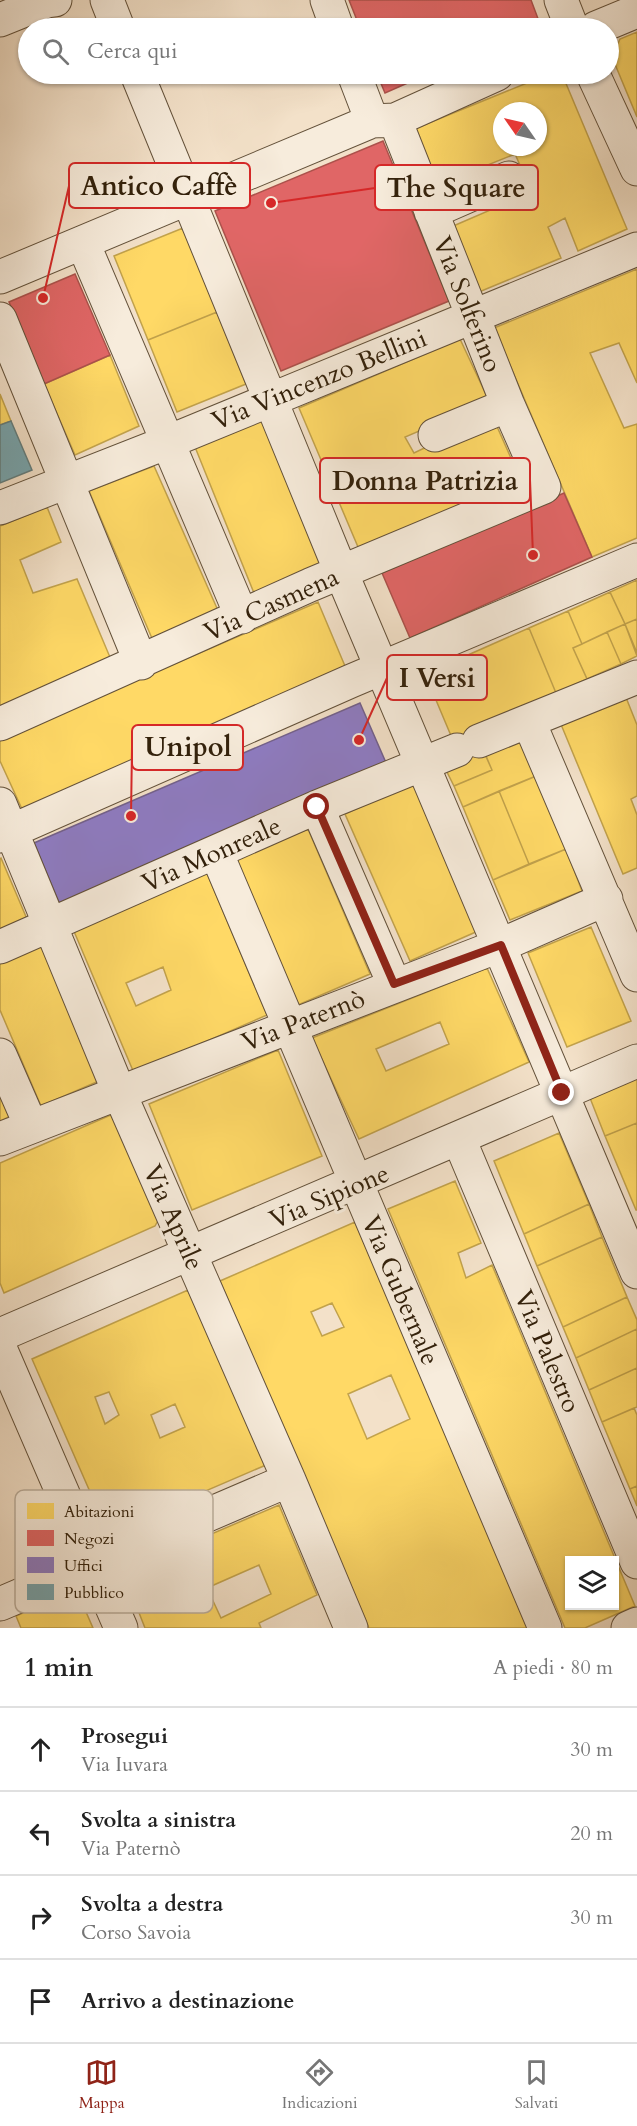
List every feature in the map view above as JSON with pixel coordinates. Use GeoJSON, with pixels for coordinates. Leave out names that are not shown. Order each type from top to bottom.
{"type":"FeatureCollection","features":[{"type":"Feature","properties":{"kind":"street"},"geometry":{"type":"LineString","coordinates":[[1,18],[55,0]]}},
{"type":"Feature","properties":{"kind":"street"},"geometry":{"type":"LineString","coordinates":[[107,0],[114,18]]}},
{"type":"Feature","properties":{"kind":"street"},"geometry":{"type":"LineString","coordinates":[[327,0],[333,18]]}},
{"type":"Feature","properties":{"kind":"street"},"geometry":{"type":"LineString","coordinates":[[561,0],[568,18]]}},
{"type":"Feature","properties":{"kind":"street"},"geometry":{"type":"LineString","coordinates":[[619,18],[637,11]]}},
{"type":"Feature","properties":{"kind":"street"},"geometry":{"type":"LineString","coordinates":[[141,84],[341,572],[501,945],[637,1272]]}},
{"type":"Feature","properties":{"kind":"street","name":"Via Solferino"},"geometry":{"type":"LineString","coordinates":[[360,84],[384,121],[431,212],[543,487]]}},
{"type":"Feature","properties":{"kind":"street"},"geometry":{"type":"LineString","coordinates":[[0,278],[88,255],[384,121],[473,84]]}},
{"type":"Feature","properties":{"kind":"street"},"geometry":{"type":"LineString","coordinates":[[597,84],[637,169]]}},
{"type":"Feature","properties":{"kind":"street"},"geometry":{"type":"LineString","coordinates":[[431,212],[509,178]]}},
{"type":"Feature","properties":{"kind":"street","name":"Via Vincenzo Bellini"},"geometry":{"type":"LineString","coordinates":[[0,508],[168,442],[637,249]]}},
{"type":"Feature","properties":{"kind":"street"},"geometry":{"type":"LineString","coordinates":[[88,255],[242,616]]}},
{"type":"Feature","properties":{"kind":"street"},"geometry":{"type":"LineString","coordinates":[[0,319],[141,663]]}},
{"type":"Feature","properties":{"kind":"street"},"geometry":{"type":"LineString","coordinates":[[435,435],[508,405]]}},
{"type":"Feature","properties":{"kind":"street","name":"Via Casmena"},"geometry":{"type":"LineString","coordinates":[[0,724],[341,572],[543,487]]}},
{"type":"Feature","properties":{"kind":"street"},"geometry":{"type":"LineString","coordinates":[[4,824],[637,560]]}},
{"type":"Feature","properties":{"kind":"street","name":"Via Monreale"},"geometry":{"type":"LineString","coordinates":[[0,947],[317,807],[636,680]]}},
{"type":"Feature","properties":{"kind":"street"},"geometry":{"type":"LineString","coordinates":[[529,722],[637,975]]}},
{"type":"Feature","properties":{"kind":"street"},"geometry":{"type":"LineString","coordinates":[[317,807],[394,984]]}},
{"type":"Feature","properties":{"kind":"street","name":"Via Aprile"},"geometry":{"type":"LineString","coordinates":[[4,824],[51,926],[119,1092],[289,1480],[351,1628]]}},
{"type":"Feature","properties":{"kind":"street","name":"Via Gubernale"},"geometry":{"type":"LineString","coordinates":[[216,852],[545,1628]]}},
{"type":"Feature","properties":{"kind":"street","name":"Via Paternò"},"geometry":{"type":"LineString","coordinates":[[0,1139],[394,984],[501,945],[606,899]]}},
{"type":"Feature","properties":{"kind":"street"},"geometry":{"type":"LineString","coordinates":[[0,1055],[31,1126]]}},
{"type":"Feature","properties":{"kind":"street","name":"Via Sipione"},"geometry":{"type":"LineString","coordinates":[[6,1337],[637,1061]]}},
{"type":"Feature","properties":{"kind":"street","name":"Via Palestro"},"geometry":{"type":"LineString","coordinates":[[459,1139],[637,1562]]}},
{"type":"Feature","properties":{"kind":"street"},"geometry":{"type":"LineString","coordinates":[[6,1337],[72,1490]]}},
{"type":"Feature","properties":{"kind":"street"},"geometry":{"type":"LineString","coordinates":[[213,1515],[289,1480]]}},
{"type":"Feature","properties":{"kind":"street"},"geometry":{"type":"LineString","coordinates":[[0,1604],[15,1598]]}},
{"type":"Feature","properties":{"kind":"street"},"geometry":{"type":"LineString","coordinates":[[117,1613],[121,1628]]}},
{"type":"Feature","properties":{"kind":"street"},"geometry":{"type":"LineString","coordinates":[[628,1628],[637,1624]]}},
{"type":"Feature","properties":{"kind":"building: Abitazioni"},"geometry":{"type":"Polygon","coordinates":[[[637,32],[637,117],[619,74],[620,39],[637,32]]]}},
{"type":"Feature","properties":{"kind":"building: Abitazioni"},"geometry":{"type":"Polygon","coordinates":[[[524,84],[566,84],[627,229],[578,251],[565,218],[548,227],[561,258],[479,292],[451,227],[532,192],[516,156],[547,156],[547,102],[493,102],[493,156],[510,156],[438,185],[414,129],[524,84]]]}},
{"type":"Feature","properties":{"kind":"building: Abitazioni"},"geometry":{"type":"Polygon","coordinates":[[[183,228],[217,312],[148,340],[114,256],[183,228]]]}},
{"type":"Feature","properties":{"kind":"building: Abitazioni"},"geometry":{"type":"Polygon","coordinates":[[[637,269],[637,383],[619,343],[590,353],[624,428],[637,424],[637,538],[592,557],[494,328],[637,269]]]}},
{"type":"Feature","properties":{"kind":"building: Abitazioni"},"geometry":{"type":"Polygon","coordinates":[[[217,312],[246,384],[177,412],[148,340],[217,312]]]}},
{"type":"Feature","properties":{"kind":"building: Abitazioni"},"geometry":{"type":"Polygon","coordinates":[[[460,339],[489,401],[405,437],[414,453],[437,442],[495,422],[522,483],[361,554],[299,408],[460,339]]]}},
{"type":"Feature","properties":{"kind":"building: Abitazioni"},"geometry":{"type":"Polygon","coordinates":[[[110,355],[139,426],[75,455],[44,384],[110,355]]]}},
{"type":"Feature","properties":{"kind":"building: Abitazioni"},"geometry":{"type":"Polygon","coordinates":[[[0,394],[11,421],[0,425],[0,394]]]}},
{"type":"Feature","properties":{"kind":"building: Abitazioni"},"geometry":{"type":"Polygon","coordinates":[[[263,419],[322,566],[256,598],[195,447],[263,419]]]}},
{"type":"Feature","properties":{"kind":"building: Abitazioni"},"geometry":{"type":"Polygon","coordinates":[[[154,466],[220,615],[154,643],[89,491],[154,466]]]}},
{"type":"Feature","properties":{"kind":"building: Abitazioni"},"geometry":{"type":"Polygon","coordinates":[[[47,507],[61,542],[20,560],[33,593],[77,579],[112,662],[0,712],[0,526],[47,507]]]}},
{"type":"Feature","properties":{"kind":"building: Abitazioni"},"geometry":{"type":"Polygon","coordinates":[[[637,580],[637,619],[625,624],[610,592],[637,580]]]}},
{"type":"Feature","properties":{"kind":"building: Abitazioni"},"geometry":{"type":"Polygon","coordinates":[[[610,592],[625,624],[582,644],[568,611],[610,592]]]}},
{"type":"Feature","properties":{"kind":"building: Abitazioni"},"geometry":{"type":"Polygon","coordinates":[[[318,602],[345,666],[22,809],[0,761],[0,739],[318,602]]]}},
{"type":"Feature","properties":{"kind":"building: Abitazioni"},"geometry":{"type":"Polygon","coordinates":[[[568,611],[582,644],[573,648],[587,679],[556,693],[529,628],[568,611]]]}},
{"type":"Feature","properties":{"kind":"building: Abitazioni"},"geometry":{"type":"Polygon","coordinates":[[[637,619],[637,653],[625,624],[637,619]]]}},
{"type":"Feature","properties":{"kind":"building: Abitazioni"},"geometry":{"type":"Polygon","coordinates":[[[625,624],[637,656],[621,664],[607,632],[625,624]]]}},
{"type":"Feature","properties":{"kind":"building: Abitazioni"},"geometry":{"type":"Polygon","coordinates":[[[529,628],[556,693],[474,728],[492,770],[454,786],[445,768],[457,750],[425,674],[529,628]]]}},
{"type":"Feature","properties":{"kind":"building: Abitazioni"},"geometry":{"type":"Polygon","coordinates":[[[607,632],[621,664],[587,679],[573,648],[607,632]]]}},
{"type":"Feature","properties":{"kind":"building: Abitazioni"},"geometry":{"type":"Polygon","coordinates":[[[625,695],[637,725],[637,796],[631,799],[637,815],[637,868],[623,874],[560,722],[625,695]]]}},
{"type":"Feature","properties":{"kind":"building: Abitazioni"},"geometry":{"type":"Polygon","coordinates":[[[519,737],[536,776],[463,807],[454,786],[492,770],[484,752],[519,737]]]}},
{"type":"Feature","properties":{"kind":"building: Abitazioni"},"geometry":{"type":"Polygon","coordinates":[[[536,776],[566,849],[529,864],[499,791],[536,776]]]}},
{"type":"Feature","properties":{"kind":"building: Abitazioni"},"geometry":{"type":"Polygon","coordinates":[[[413,783],[478,931],[410,961],[345,814],[413,783]]]}},
{"type":"Feature","properties":{"kind":"building: Abitazioni"},"geometry":{"type":"Polygon","coordinates":[[[499,791],[529,864],[493,880],[463,807],[499,791]]]}},
{"type":"Feature","properties":{"kind":"building: Abitazioni"},"geometry":{"type":"Polygon","coordinates":[[[308,829],[370,974],[298,1005],[236,860],[308,829]]]}},
{"type":"Feature","properties":{"kind":"building: Abitazioni"},"geometry":{"type":"Polygon","coordinates":[[[566,849],[582,891],[510,920],[493,880],[566,849]]]}},
{"type":"Feature","properties":{"kind":"building: Abitazioni"},"geometry":{"type":"Polygon","coordinates":[[[0,859],[27,919],[0,931],[0,859]]]}},
{"type":"Feature","properties":{"kind":"building: Abitazioni"},"geometry":{"type":"Polygon","coordinates":[[[206,871],[267,1015],[134,1073],[73,929],[206,871]],[[163,967],[126,983],[136,1006],[171,990],[163,967]]]}},
{"type":"Feature","properties":{"kind":"building: Abitazioni"},"geometry":{"type":"Polygon","coordinates":[[[591,927],[631,1021],[567,1047],[528,953],[591,927]]]}},
{"type":"Feature","properties":{"kind":"building: Abitazioni"},"geometry":{"type":"Polygon","coordinates":[[[41,941],[99,1081],[41,1106],[0,1010],[0,959],[41,941]]]}},
{"type":"Feature","properties":{"kind":"building: Abitazioni"},"geometry":{"type":"Polygon","coordinates":[[[487,968],[529,1062],[359,1139],[312,1038],[487,968]],[[440,1022],[376,1049],[386,1071],[449,1044],[440,1022]]]}},
{"type":"Feature","properties":{"kind":"building: Abitazioni"},"geometry":{"type":"Polygon","coordinates":[[[278,1050],[322,1156],[192,1210],[149,1104],[278,1050]]]}},
{"type":"Feature","properties":{"kind":"building: Abitazioni"},"geometry":{"type":"Polygon","coordinates":[[[637,1078],[637,1123],[605,1136],[590,1098],[637,1078]]]}},
{"type":"Feature","properties":{"kind":"building: Abitazioni"},"geometry":{"type":"Polygon","coordinates":[[[0,1083],[13,1115],[0,1121],[0,1083]]]}},
{"type":"Feature","properties":{"kind":"building: Abitazioni"},"geometry":{"type":"Polygon","coordinates":[[[113,1114],[160,1217],[155,1226],[4,1293],[0,1283],[0,1163],[113,1114]]]}},
{"type":"Feature","properties":{"kind":"building: Abitazioni"},"geometry":{"type":"Polygon","coordinates":[[[637,1123],[637,1210],[636,1210],[605,1136],[637,1123]]]}},
{"type":"Feature","properties":{"kind":"building: Abitazioni"},"geometry":{"type":"Polygon","coordinates":[[[559,1133],[589,1204],[524,1234],[494,1161],[559,1133]]]}},
{"type":"Feature","properties":{"kind":"building: Abitazioni"},"geometry":{"type":"Polygon","coordinates":[[[455,1181],[481,1243],[458,1253],[466,1278],[492,1265],[614,1556],[565,1556],[565,1610],[619,1610],[619,1568],[635,1606],[585,1628],[565,1628],[388,1209],[455,1181]]]}},
{"type":"Feature","properties":{"kind":"building: Abitazioni"},"geometry":{"type":"Polygon","coordinates":[[[589,1204],[602,1237],[537,1266],[524,1234],[589,1204]]]}},
{"type":"Feature","properties":{"kind":"building: Abitazioni"},"geometry":{"type":"Polygon","coordinates":[[[355,1222],[530,1628],[369,1628],[220,1281],[355,1222]],[[332,1303],[311,1312],[322,1336],[344,1327],[332,1303]],[[391,1375],[348,1394],[367,1439],[410,1419],[391,1375]]]}},
{"type":"Feature","properties":{"kind":"building: Abitazioni"},"geometry":{"type":"Polygon","coordinates":[[[602,1237],[627,1297],[563,1327],[537,1266],[602,1237]]]}},
{"type":"Feature","properties":{"kind":"building: Abitazioni"},"geometry":{"type":"Polygon","coordinates":[[[188,1290],[266,1465],[208,1490],[89,1490],[32,1359],[188,1290]],[[109,1392],[95,1397],[105,1424],[119,1415],[109,1392]],[[175,1404],[151,1415],[160,1438],[185,1427],[175,1404]]]}},
{"type":"Feature","properties":{"kind":"building: Abitazioni"},"geometry":{"type":"Polygon","coordinates":[[[627,1297],[637,1320],[637,1329],[576,1358],[563,1327],[627,1297]]]}},
{"type":"Feature","properties":{"kind":"building: Abitazioni"},"geometry":{"type":"Polygon","coordinates":[[[637,1329],[637,1368],[589,1390],[576,1358],[637,1329]]]}},
{"type":"Feature","properties":{"kind":"building: Abitazioni"},"geometry":{"type":"Polygon","coordinates":[[[637,1368],[637,1407],[602,1422],[589,1390],[637,1368]]]}},
{"type":"Feature","properties":{"kind":"building: Abitazioni"},"geometry":{"type":"Polygon","coordinates":[[[634,1408],[637,1415],[637,1486],[630,1489],[602,1422],[634,1408]]]}},
{"type":"Feature","properties":{"kind":"building: Abitazioni"},"geometry":{"type":"Polygon","coordinates":[[[637,1486],[637,1506],[630,1489],[637,1486]]]}},
{"type":"Feature","properties":{"kind":"building: Abitazioni"},"geometry":{"type":"Polygon","coordinates":[[[279,1505],[317,1595],[259,1623],[261,1628],[145,1628],[139,1613],[213,1613],[213,1601],[221,1618],[271,1594],[259,1565],[213,1585],[213,1533],[279,1505]]]}},
{"type":"Feature","properties":{"kind":"building: Abitazioni"},"geometry":{"type":"Polygon","coordinates":[[[23,1613],[86,1613],[93,1628],[21,1628],[16,1616],[23,1613]]]}},
{"type":"Feature","properties":{"kind":"building: Negozi"},"geometry":{"type":"Polygon","coordinates":[[[349,0],[531,0],[538,18],[356,18],[349,0]]]}},
{"type":"Feature","properties":{"kind":"building: Negozi"},"geometry":{"type":"Polygon","coordinates":[[[381,84],[405,84],[385,93],[381,84]]]}},
{"type":"Feature","properties":{"kind":"building: Negozi"},"geometry":{"type":"Polygon","coordinates":[[[383,141],[449,301],[281,371],[215,211],[383,141]]]}},
{"type":"Feature","properties":{"kind":"building: Negozi"},"geometry":{"type":"Polygon","coordinates":[[[75,274],[110,355],[44,384],[9,302],[75,274]]]}},
{"type":"Feature","properties":{"kind":"building: Negozi"},"geometry":{"type":"Polygon","coordinates":[[[564,493],[592,557],[410,638],[382,573],[564,493]]]}},
{"type":"Feature","properties":{"kind":"building: Uffici"},"geometry":{"type":"Polygon","coordinates":[[[360,703],[387,765],[61,907],[34,843],[360,703]]]}},
{"type":"Feature","properties":{"kind":"building: Pubblico"},"geometry":{"type":"Polygon","coordinates":[[[11,421],[32,470],[0,483],[0,425],[11,421]]]}},
{"type":"Feature","properties":{"kind":"place","name":"The Square"},"geometry":{"type":"Point","coordinates":[271,203]}},
{"type":"Feature","properties":{"kind":"place","name":"Antico Caffè"},"geometry":{"type":"Point","coordinates":[43,298]}},
{"type":"Feature","properties":{"kind":"place","name":"Donna Patrizia"},"geometry":{"type":"Point","coordinates":[533,555]}},
{"type":"Feature","properties":{"kind":"place","name":"I Versi"},"geometry":{"type":"Point","coordinates":[359,740]}},
{"type":"Feature","properties":{"kind":"place","name":"Unipol"},"geometry":{"type":"Point","coordinates":[131,816]}},
{"type":"Feature","properties":{"kind":"route"},"geometry":{"type":"LineString","coordinates":[[317,807],[394,984],[501,945],[562,1093]]}}]}
